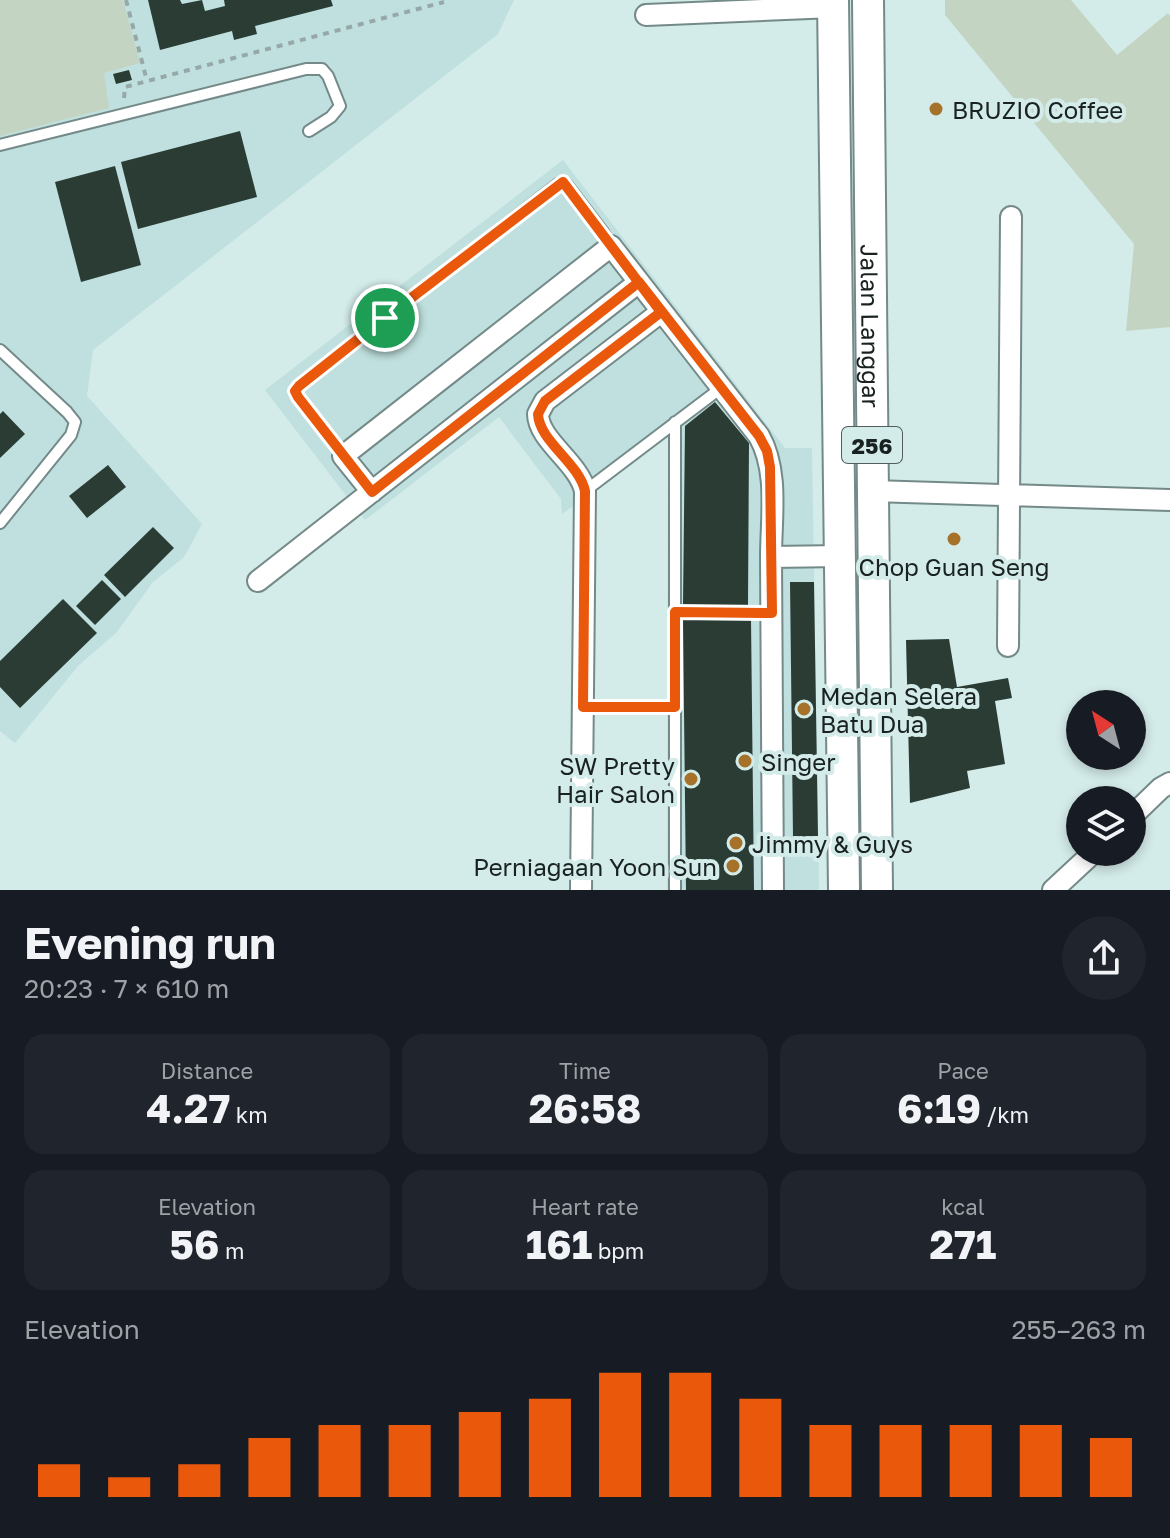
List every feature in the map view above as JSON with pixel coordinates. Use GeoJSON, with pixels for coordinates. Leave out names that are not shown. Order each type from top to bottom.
{"type":"FeatureCollection","features":[{"type":"Feature","properties":{"kind":"main road","name":"Jalan Langgar"},"geometry":{"type":"LineString","coordinates":[[868,0],[877,890]]}},
{"type":"Feature","properties":{"kind":"main road","name":"Jalan Langgar"},"geometry":{"type":"LineString","coordinates":[[833,4],[844,890]]}},
{"type":"Feature","properties":{"kind":"street"},"geometry":{"type":"LineString","coordinates":[[646,15],[677,7],[833,4]]}},
{"type":"Feature","properties":{"kind":"street"},"geometry":{"type":"LineString","coordinates":[[1008,646],[1011,217]]}},
{"type":"Feature","properties":{"kind":"street"},"geometry":{"type":"LineString","coordinates":[[372,492],[343,456],[611,246],[759,436],[767,451],[770,467],[772,613],[773,890]]}},
{"type":"Feature","properties":{"kind":"street"},"geometry":{"type":"LineString","coordinates":[[258,581],[639,282]]}},
{"type":"Feature","properties":{"kind":"street"},"geometry":{"type":"LineString","coordinates":[[581,890],[585,491],[582,479],[538,420],[540,407],[661,312]]}},
{"type":"Feature","properties":{"kind":"street"},"geometry":{"type":"LineString","coordinates":[[872,491],[1170,500]]}},
{"type":"Feature","properties":{"kind":"street"},"geometry":{"type":"LineString","coordinates":[[771,557],[841,556]]}},
{"type":"Feature","properties":{"kind":"street"},"geometry":{"type":"LineString","coordinates":[[1146,802],[1170,783]]}},
{"type":"Feature","properties":{"kind":"street"},"geometry":{"type":"LineString","coordinates":[[1053,890],[1079,866]]}},
{"type":"Feature","properties":{"kind":"lane"},"geometry":{"type":"LineString","coordinates":[[0,145],[306,69],[322,69],[340,106],[331,117],[309,131]]}},
{"type":"Feature","properties":{"kind":"lane"},"geometry":{"type":"LineString","coordinates":[[343,456],[298,397],[295,391],[299,386],[558,184],[563,182],[567,185],[611,246]]}},
{"type":"Feature","properties":{"kind":"lane"},"geometry":{"type":"LineString","coordinates":[[0,350],[75,422],[71,435],[0,523]]}},
{"type":"Feature","properties":{"kind":"lane"},"geometry":{"type":"LineString","coordinates":[[585,491],[721,388]]}},
{"type":"Feature","properties":{"kind":"lane"},"geometry":{"type":"LineString","coordinates":[[675,422],[675,890]]}},
{"type":"Feature","properties":{"kind":"lane"},"geometry":{"type":"LineString","coordinates":[[675,612],[772,613]]}},
{"type":"Feature","properties":{"kind":"lane"},"geometry":{"type":"LineString","coordinates":[[583,707],[675,707]]}},
{"type":"Feature","properties":{"kind":"path"},"geometry":{"type":"LineString","coordinates":[[126,0],[147,81]]}},
{"type":"Feature","properties":{"kind":"path"},"geometry":{"type":"LineString","coordinates":[[124,115],[125,87],[444,2]]}},
{"type":"Feature","properties":{"kind":"shaded area"},"geometry":{"type":"Polygon","coordinates":[[[0,0],[514,0],[498,34],[93,350],[87,396],[202,524],[184,557],[153,582],[116,633],[79,665],[15,743],[0,731],[0,0]]]}},
{"type":"Feature","properties":{"kind":"shaded area"},"geometry":{"type":"Polygon","coordinates":[[[563,160],[785,448],[812,448],[819,890],[667,890],[668,437],[562,514],[561,499],[499,417],[365,520],[265,390],[563,160]]]}},
{"type":"Feature","properties":{"kind":"green space"},"geometry":{"type":"Polygon","coordinates":[[[0,0],[123,0],[140,63],[104,73],[109,108],[0,136],[0,0]]]}},
{"type":"Feature","properties":{"kind":"green space"},"geometry":{"type":"Polygon","coordinates":[[[945,0],[1071,0],[1117,55],[1168,13],[1170,327],[1126,331],[1134,244],[945,15],[945,0]]]}},
{"type":"Feature","properties":{"kind":"building"},"geometry":{"type":"Polygon","coordinates":[[[148,0],[180,0],[182,4],[202,0],[205,11],[225,6],[224,0],[331,0],[333,6],[255,26],[257,34],[234,40],[232,31],[160,50],[148,0]]]}},
{"type":"Feature","properties":{"kind":"building"},"geometry":{"type":"Polygon","coordinates":[[[129,70],[132,80],[116,84],[113,74],[129,70]]]}},
{"type":"Feature","properties":{"kind":"building"},"geometry":{"type":"Polygon","coordinates":[[[240,131],[257,197],[138,229],[121,162],[240,131]]]}},
{"type":"Feature","properties":{"kind":"building"},"geometry":{"type":"Polygon","coordinates":[[[115,166],[141,265],[81,282],[55,182],[115,166]]]}},
{"type":"Feature","properties":{"kind":"building"},"geometry":{"type":"Polygon","coordinates":[[[715,402],[749,443],[748,605],[683,605],[685,426],[715,402]]]}},
{"type":"Feature","properties":{"kind":"building"},"geometry":{"type":"Polygon","coordinates":[[[3,411],[25,434],[0,458],[0,414],[3,411]]]}},
{"type":"Feature","properties":{"kind":"building"},"geometry":{"type":"Polygon","coordinates":[[[108,465],[126,487],[87,518],[69,496],[108,465]]]}},
{"type":"Feature","properties":{"kind":"building"},"geometry":{"type":"Polygon","coordinates":[[[153,527],[174,548],[125,597],[104,575],[153,527]]]}},
{"type":"Feature","properties":{"kind":"building"},"geometry":{"type":"Polygon","coordinates":[[[102,580],[121,599],[95,625],[76,606],[102,580]]]}},
{"type":"Feature","properties":{"kind":"building","name":"Medan Selera Batu Dua"},"geometry":{"type":"Polygon","coordinates":[[[790,582],[814,582],[818,836],[793,837],[790,582]]]}},
{"type":"Feature","properties":{"kind":"building"},"geometry":{"type":"Polygon","coordinates":[[[63,599],[97,633],[20,708],[0,687],[0,661],[63,599]]]}},
{"type":"Feature","properties":{"kind":"building"},"geometry":{"type":"Polygon","coordinates":[[[751,619],[754,890],[686,890],[683,620],[751,619]]]}},
{"type":"Feature","properties":{"kind":"building"},"geometry":{"type":"Polygon","coordinates":[[[949,639],[957,687],[1008,678],[1012,698],[995,701],[1005,764],[967,771],[970,788],[910,803],[906,640],[949,639]]]}},
{"type":"Feature","properties":{"kind":"place","name":"BRUZIO Coffee"},"geometry":{"type":"Point","coordinates":[936,109]}},
{"type":"Feature","properties":{"kind":"place","name":"Chop Guan Seng"},"geometry":{"type":"Point","coordinates":[954,539]}},
{"type":"Feature","properties":{"kind":"place","name":"Medan Selera Batu Dua"},"geometry":{"type":"Point","coordinates":[804,709]}},
{"type":"Feature","properties":{"kind":"place","name":"Singer"},"geometry":{"type":"Point","coordinates":[745,761]}},
{"type":"Feature","properties":{"kind":"place","name":"SW Pretty Hair Salon"},"geometry":{"type":"Point","coordinates":[691,779]}},
{"type":"Feature","properties":{"kind":"place","name":"Jimmy & Guys"},"geometry":{"type":"Point","coordinates":[736,843]}},
{"type":"Feature","properties":{"kind":"place","name":"Perniagaan Yoon Sun"},"geometry":{"type":"Point","coordinates":[733,866]}},
{"type":"Feature","properties":{"kind":"route"},"geometry":{"type":"LineString","coordinates":[[385,318],[295,391],[372,492],[639,282],[759,436],[767,451],[770,467],[772,613],[675,612],[675,707],[583,707],[585,491],[582,479],[541,427],[538,414],[545,401],[661,312],[639,282],[611,246],[603,232],[567,185],[563,182],[558,184],[385,318]]}}]}
